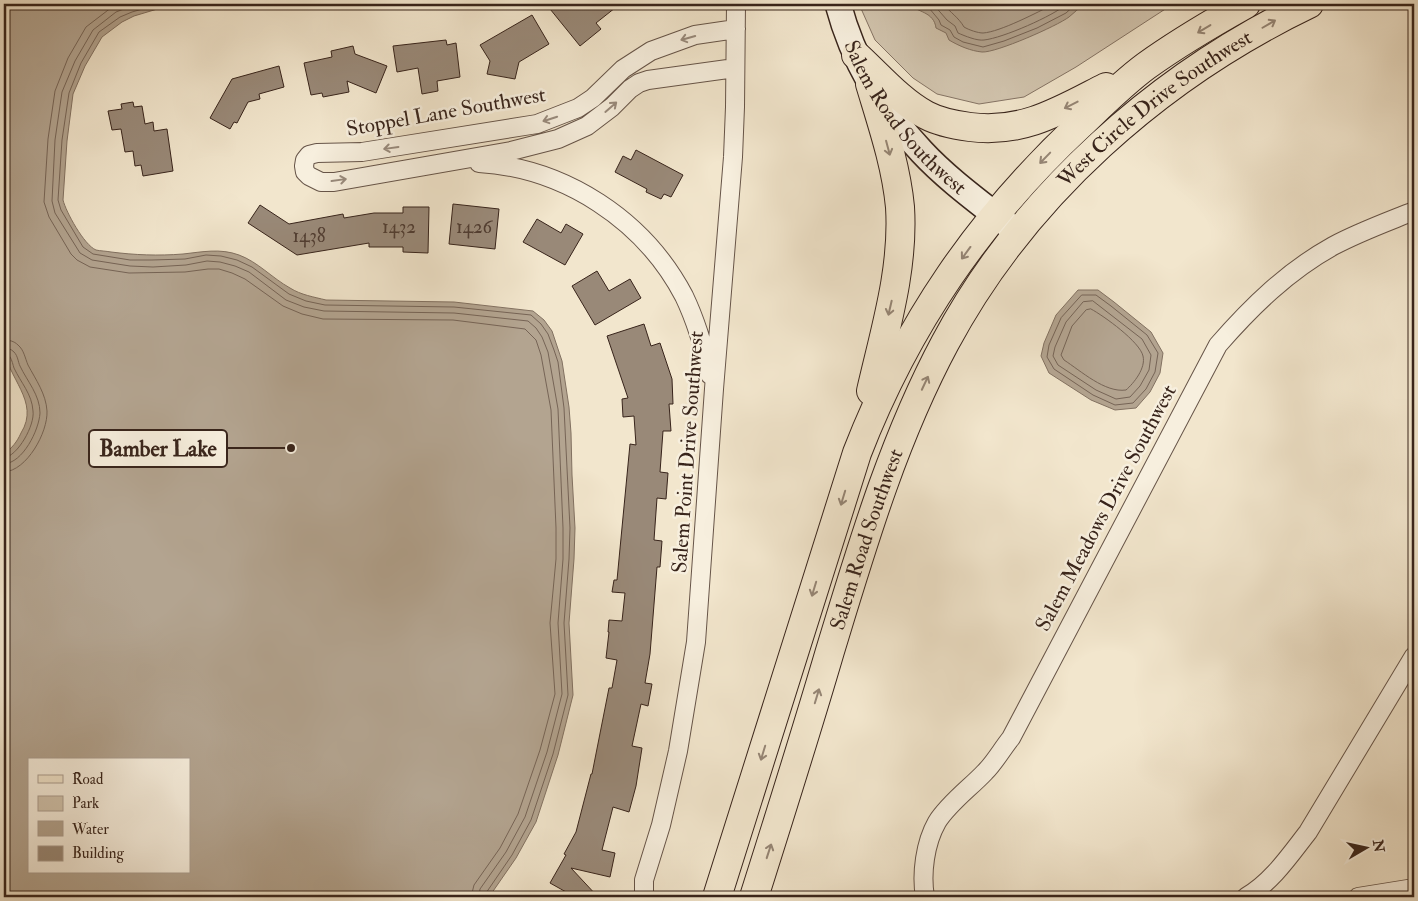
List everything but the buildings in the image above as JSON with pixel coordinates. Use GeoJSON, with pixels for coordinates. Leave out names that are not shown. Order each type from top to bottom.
{"type":"FeatureCollection","features":[{"type":"Feature","properties":{"kind":"main road","name":"Salem Road Southwest"},"geometry":{"type":"LineString","coordinates":[[754,897],[806,733],[856,565],[893,458],[928,376],[946,341],[969,301],[1018,233],[922,153],[900,128],[870,84],[856,56],[838,4]]}},
{"type":"Feature","properties":{"kind":"main road","name":"West Circle Drive Southwest"},"geometry":{"type":"LineString","coordinates":[[995,214],[1051,152],[1107,99],[1146,67],[1195,34],[1246,4]]}},
{"type":"Feature","properties":{"kind":"main road","name":"West Circle Drive Southwest"},"geometry":{"type":"LineString","coordinates":[[1018,233],[1069,176],[1151,102],[1211,58],[1279,18],[1309,4]]}},
{"type":"Feature","properties":{"kind":"main road"},"geometry":{"type":"LineString","coordinates":[[856,56],[903,98],[926,114],[945,122],[988,129],[1014,127],[1048,116],[1146,67]]}},
{"type":"Feature","properties":{"kind":"main road"},"geometry":{"type":"LineString","coordinates":[[857,453],[894,291],[901,232],[896,181],[870,84]]}},
{"type":"Feature","properties":{"kind":"main road","name":"Salem Road Southwest"},"geometry":{"type":"LineString","coordinates":[[717,897],[857,453],[885,385],[917,326],[945,282],[995,214]]}},
{"type":"Feature","properties":{"kind":"street","name":"Salem Point Drive Southwest"},"geometry":{"type":"LineString","coordinates":[[644,897],[644,880],[661,825],[678,751],[696,642],[733,157],[736,4]]}},
{"type":"Feature","properties":{"kind":"street","name":"Stoppel Lane Southwest"},"geometry":{"type":"LineString","coordinates":[[735,68],[648,80],[630,89],[612,107],[587,126],[573,133],[530,147],[334,182],[315,180],[306,172],[304,166],[305,160],[310,155],[317,153],[362,152],[538,124],[578,108],[593,98],[624,68],[651,51],[695,35],[736,29]]}},
{"type":"Feature","properties":{"kind":"street","name":"Stoppel Lane Southwest"},"geometry":{"type":"LineString","coordinates":[[451,162],[496,164],[537,172],[599,202],[641,237],[684,296],[699,335],[714,389]]}},
{"type":"Feature","properties":{"kind":"street","name":"Salem Meadows Drive Southwest"},"geometry":{"type":"LineString","coordinates":[[925,897],[923,886],[925,861],[930,840],[938,822],[953,803],[986,771],[1011,738],[1218,345],[1278,283],[1307,261],[1334,245],[1414,211]]}},
{"type":"Feature","properties":{"kind":"street"},"geometry":{"type":"LineString","coordinates":[[1246,897],[1268,880],[1308,832],[1414,656]]}},
{"type":"Feature","properties":{"kind":"street"},"geometry":{"type":"LineString","coordinates":[[1358,897],[1414,888]]}},
{"type":"Feature","properties":{"kind":"green space"},"geometry":{"type":"Polygon","coordinates":[[[859,4],[1173,4],[1076,67],[1024,97],[979,104],[937,94],[913,78],[875,40],[859,4]]]}},
{"type":"Feature","properties":{"kind":"water"},"geometry":{"type":"Polygon","coordinates":[[[4,4],[174,4],[134,16],[122,22],[102,37],[85,66],[73,94],[67,141],[63,200],[81,235],[96,250],[156,255],[211,251],[232,253],[246,258],[294,290],[308,296],[326,300],[454,302],[533,311],[544,320],[552,331],[562,361],[569,407],[575,528],[569,623],[573,695],[558,755],[536,822],[516,858],[489,897],[4,897],[4,454],[14,445],[19,436],[26,421],[27,410],[21,390],[6,358],[4,346],[4,4]]]}},
{"type":"Feature","properties":{"kind":"water"},"geometry":{"type":"Polygon","coordinates":[[[907,4],[1084,4],[1069,17],[1040,32],[1013,44],[982,52],[965,48],[949,40],[946,33],[936,28],[929,15],[907,4]]]}},
{"type":"Feature","properties":{"kind":"water"},"geometry":{"type":"Polygon","coordinates":[[[1078,290],[1098,290],[1151,332],[1163,353],[1160,373],[1150,392],[1136,408],[1115,410],[1091,400],[1049,373],[1041,356],[1044,343],[1056,315],[1078,290]]]}},
{"type":"Feature","properties":{"kind":"place","name":"Bamber Lake"},"geometry":{"type":"Point","coordinates":[291,448]}}]}
